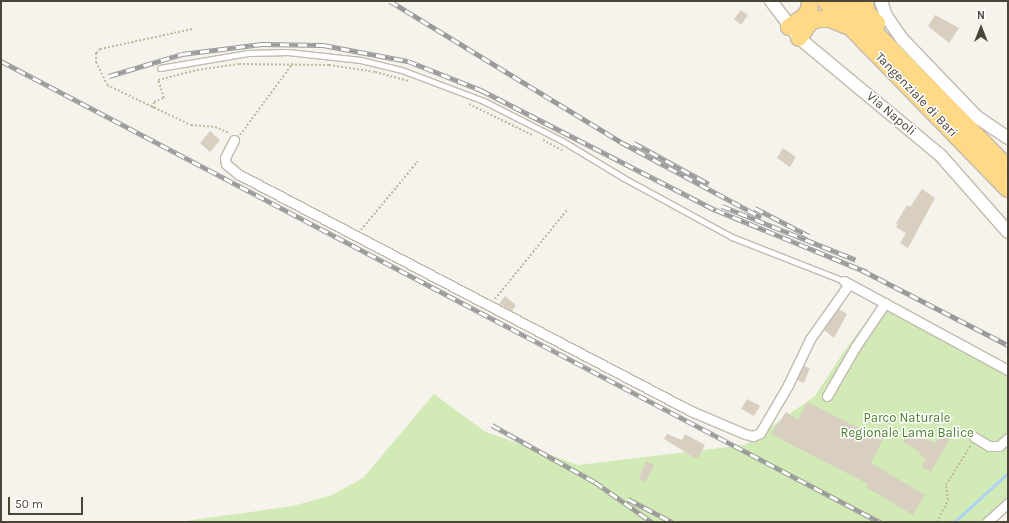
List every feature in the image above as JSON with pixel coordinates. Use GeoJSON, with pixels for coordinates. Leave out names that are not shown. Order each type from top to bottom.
{"type":"FeatureCollection","features":[{"type":"Feature","properties":{"kind":"highway"},"geometry":{"type":"LineString","coordinates":[[794,33],[809,10],[810,1]]}},
{"type":"Feature","properties":{"kind":"highway","name":"Tangenziale di Bari"},"geometry":{"type":"LineString","coordinates":[[824,1],[1008,189]]}},
{"type":"Feature","properties":{"kind":"highway","name":"Tangenziale di Bari"},"geometry":{"type":"LineString","coordinates":[[844,1],[1008,168]]}},
{"type":"Feature","properties":{"kind":"highway"},"geometry":{"type":"LineString","coordinates":[[865,1],[866,12],[894,40],[897,55]]}},
{"type":"Feature","properties":{"kind":"highway"},"geometry":{"type":"LineString","coordinates":[[794,33],[810,22],[819,19],[830,19],[850,28]]}},
{"type":"Feature","properties":{"kind":"street","name":"Via Napoli"},"geometry":{"type":"LineString","coordinates":[[771,1],[794,33],[940,156],[1008,232]]}},
{"type":"Feature","properties":{"kind":"street"},"geometry":{"type":"LineString","coordinates":[[881,1],[886,16],[908,44],[977,117],[1008,138]]}},
{"type":"Feature","properties":{"kind":"street"},"geometry":{"type":"LineString","coordinates":[[234,140],[225,158],[226,164],[238,174],[691,411],[753,436],[760,433],[788,385],[810,339],[847,283],[1008,370]]}},
{"type":"Feature","properties":{"kind":"street"},"geometry":{"type":"LineString","coordinates":[[826,396],[856,346],[885,303]]}},
{"type":"Feature","properties":{"kind":"street"},"geometry":{"type":"LineString","coordinates":[[974,437],[989,446],[999,446],[1008,438]]}},
{"type":"Feature","properties":{"kind":"street"},"geometry":{"type":"LineString","coordinates":[[987,522],[1008,503]]}},
{"type":"Feature","properties":{"kind":"lane"},"geometry":{"type":"LineString","coordinates":[[160,68],[248,53],[288,52],[361,60],[402,70],[484,101],[560,140],[631,182],[732,237],[847,283]]}},
{"type":"Feature","properties":{"kind":"path"},"geometry":{"type":"LineString","coordinates":[[192,30],[100,49],[96,53],[96,62],[107,85],[192,126],[215,127],[232,134],[234,140]]}},
{"type":"Feature","properties":{"kind":"path"},"geometry":{"type":"LineString","coordinates":[[153,108],[154,102],[164,98],[158,80],[197,70],[239,64],[293,63],[328,65],[375,72],[415,83]]}},
{"type":"Feature","properties":{"kind":"path"},"geometry":{"type":"LineString","coordinates":[[234,140],[293,63]]}},
{"type":"Feature","properties":{"kind":"path"},"geometry":{"type":"LineString","coordinates":[[464,102],[568,153]]}},
{"type":"Feature","properties":{"kind":"path"},"geometry":{"type":"LineString","coordinates":[[356,236],[418,161]]}},
{"type":"Feature","properties":{"kind":"path"},"geometry":{"type":"LineString","coordinates":[[490,305],[527,262],[567,210]]}},
{"type":"Feature","properties":{"kind":"path"},"geometry":{"type":"LineString","coordinates":[[937,522],[948,500],[946,485],[974,437]]}},
{"type":"Feature","properties":{"kind":"green space","name":"Parco Naturale Regionale Lama Balice"},"geometry":{"type":"Polygon","coordinates":[[[881,302],[1008,369],[1008,503],[990,522],[178,522],[293,506],[332,495],[363,478],[434,394],[484,431],[578,465],[745,445],[815,396],[845,350],[881,302]]]}},
{"type":"Feature","properties":{"kind":"building"},"geometry":{"type":"Polygon","coordinates":[[[741,10],[748,15],[741,25],[734,19],[741,10]]]}},
{"type":"Feature","properties":{"kind":"building"},"geometry":{"type":"Polygon","coordinates":[[[935,15],[959,28],[949,43],[928,26],[935,15]]]}},
{"type":"Feature","properties":{"kind":"building"},"geometry":{"type":"Polygon","coordinates":[[[210,131],[220,140],[210,152],[200,143],[210,131]]]}},
{"type":"Feature","properties":{"kind":"building"},"geometry":{"type":"Polygon","coordinates":[[[783,148],[796,157],[790,167],[777,158],[783,148]]]}},
{"type":"Feature","properties":{"kind":"building"},"geometry":{"type":"Polygon","coordinates":[[[922,189],[935,198],[908,248],[900,243],[906,233],[896,227],[898,224],[896,223],[907,205],[910,207],[922,189]]]}},
{"type":"Feature","properties":{"kind":"building"},"geometry":{"type":"Polygon","coordinates":[[[505,296],[516,305],[512,311],[499,304],[505,296]]]}},
{"type":"Feature","properties":{"kind":"building"},"geometry":{"type":"Polygon","coordinates":[[[839,309],[847,314],[834,338],[824,330],[839,309]]]}},
{"type":"Feature","properties":{"kind":"building"},"geometry":{"type":"Polygon","coordinates":[[[804,366],[810,368],[804,383],[797,380],[804,366]]]}},
{"type":"Feature","properties":{"kind":"building"},"geometry":{"type":"Polygon","coordinates":[[[747,399],[760,406],[754,416],[741,409],[747,399]]]}},
{"type":"Feature","properties":{"kind":"building"},"geometry":{"type":"Polygon","coordinates":[[[807,402],[883,440],[871,463],[925,495],[913,515],[866,487],[868,484],[771,434],[786,412],[798,420],[807,402]]]}},
{"type":"Feature","properties":{"kind":"building"},"geometry":{"type":"Polygon","coordinates":[[[942,431],[951,437],[931,472],[921,467],[926,459],[919,455],[920,452],[903,442],[909,432],[935,443],[942,431]]]}},
{"type":"Feature","properties":{"kind":"building"},"geometry":{"type":"Polygon","coordinates":[[[667,434],[682,440],[685,434],[705,445],[699,457],[695,458],[664,439],[667,434]]]}},
{"type":"Feature","properties":{"kind":"building"},"geometry":{"type":"Polygon","coordinates":[[[646,461],[654,465],[646,482],[639,479],[646,461]]]}},
{"type":"Feature","properties":{"kind":"waterway"},"geometry":{"type":"LineString","coordinates":[[954,522],[1008,473]]}},
{"type":"Feature","properties":{"kind":"railway"},"geometry":{"type":"LineString","coordinates":[[390,1],[621,142],[761,217]]}},
{"type":"Feature","properties":{"kind":"railway"},"geometry":{"type":"LineString","coordinates":[[109,76],[182,54],[262,44],[323,45],[408,61],[481,90],[716,210],[867,272]]}},
{"type":"Feature","properties":{"kind":"railway"},"geometry":{"type":"LineString","coordinates":[[1,61],[880,522]]}},
{"type":"Feature","properties":{"kind":"railway"},"geometry":{"type":"LineString","coordinates":[[634,143],[709,184]]}},
{"type":"Feature","properties":{"kind":"railway"},"geometry":{"type":"LineString","coordinates":[[722,206],[856,260]]}},
{"type":"Feature","properties":{"kind":"railway"},"geometry":{"type":"LineString","coordinates":[[755,208],[809,236]]}},
{"type":"Feature","properties":{"kind":"railway"},"geometry":{"type":"LineString","coordinates":[[862,270],[1008,345]]}},
{"type":"Feature","properties":{"kind":"railway"},"geometry":{"type":"LineString","coordinates":[[492,425],[595,482],[652,522]]}},
{"type":"Feature","properties":{"kind":"railway"},"geometry":{"type":"LineString","coordinates":[[628,499],[672,522]]}}]}
